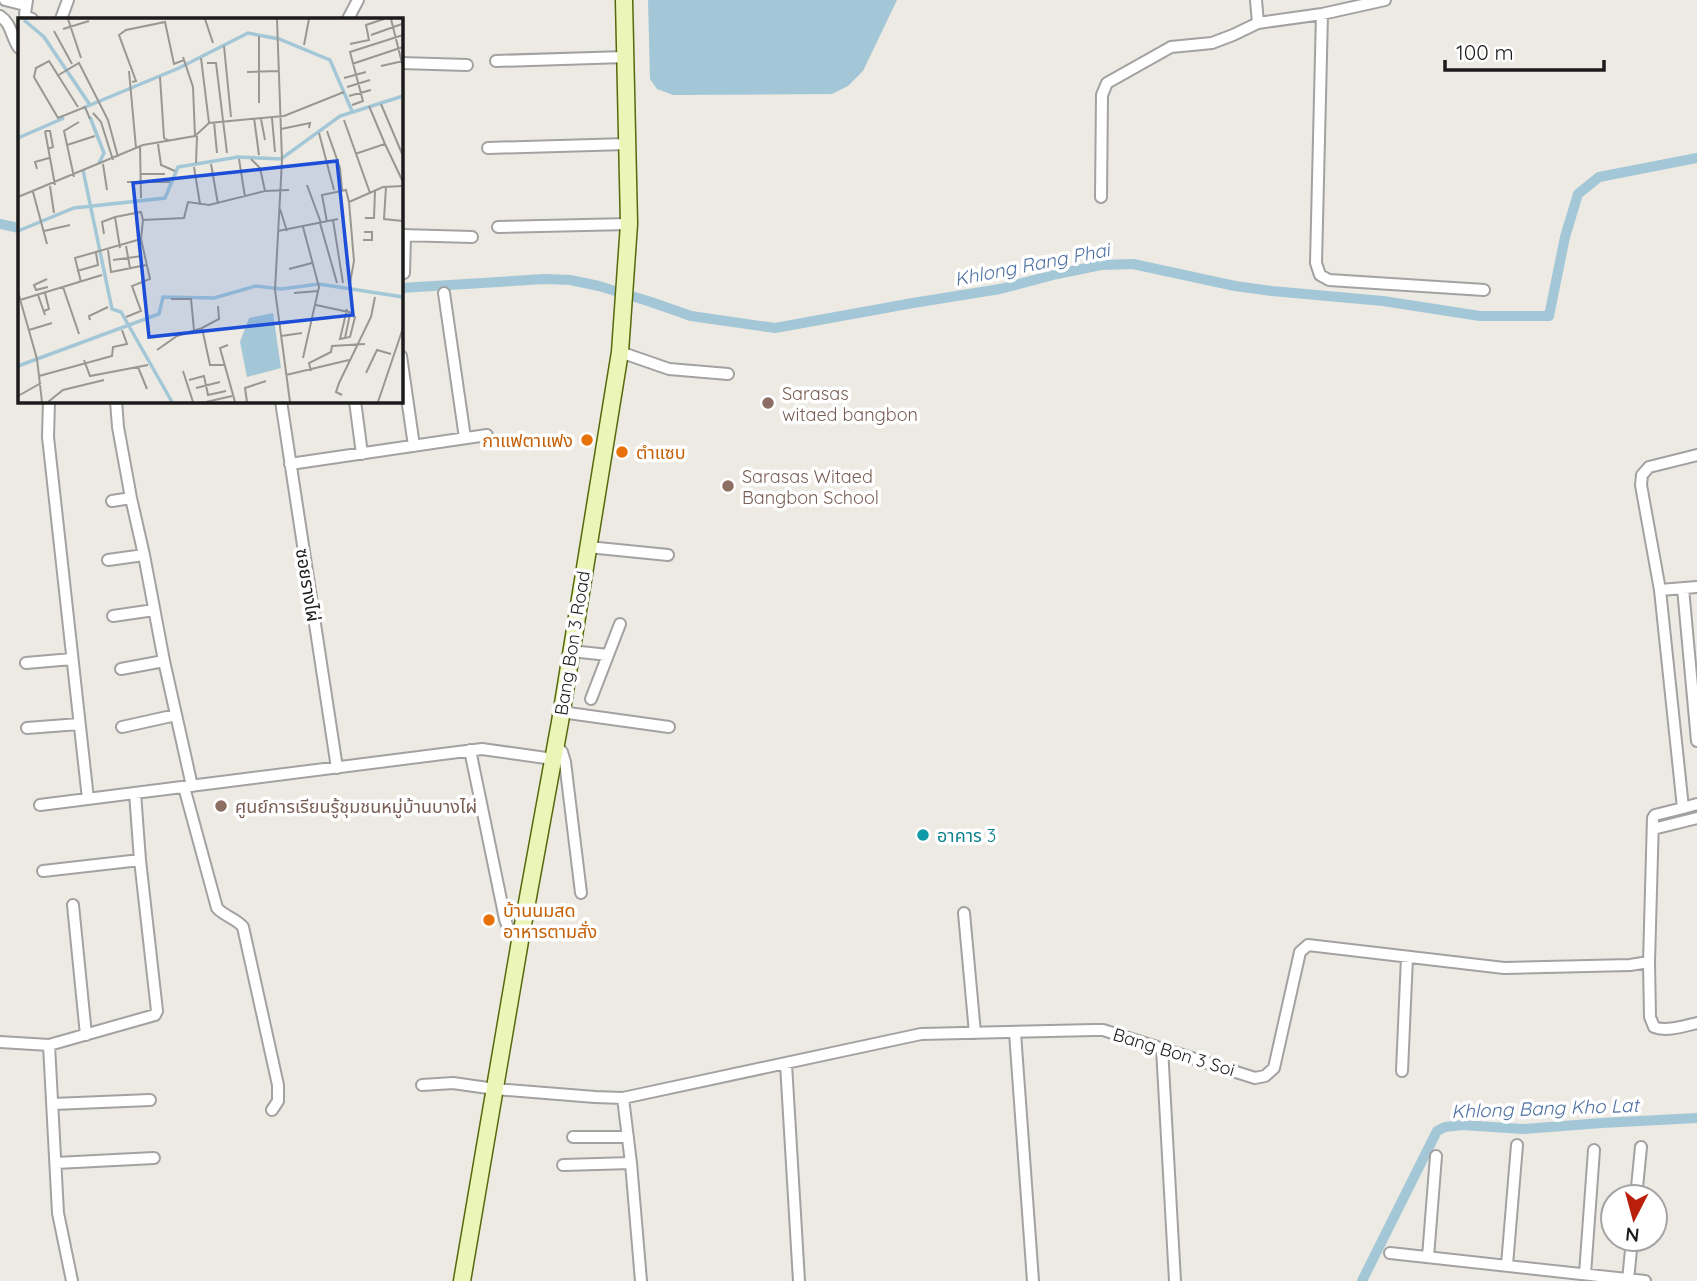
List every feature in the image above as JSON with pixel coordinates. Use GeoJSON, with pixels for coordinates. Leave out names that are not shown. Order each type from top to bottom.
{"type":"FeatureCollection","features":[{"type":"Feature","properties":{"kind":"main road","name":"Bang Bon 3 Road"},"geometry":{"type":"LineString","coordinates":[[462,1281],[561,712],[620,352],[629,224],[624,0]]}},
{"type":"Feature","properties":{"kind":"street"},"geometry":{"type":"LineString","coordinates":[[5,0],[26,3]]}},
{"type":"Feature","properties":{"kind":"street"},"geometry":{"type":"LineString","coordinates":[[61,18],[68,0]]}},
{"type":"Feature","properties":{"kind":"street"},"geometry":{"type":"LineString","coordinates":[[349,18],[358,0]]}},
{"type":"Feature","properties":{"kind":"street"},"geometry":{"type":"LineString","coordinates":[[1255,0],[1258,23]]}},
{"type":"Feature","properties":{"kind":"street"},"geometry":{"type":"LineString","coordinates":[[1101,197],[1102,95],[1107,83],[1171,47],[1212,43],[1258,23],[1322,14],[1385,0]]}},
{"type":"Feature","properties":{"kind":"street"},"geometry":{"type":"LineString","coordinates":[[1322,14],[1316,263],[1320,275],[1329,281],[1484,290]]}},
{"type":"Feature","properties":{"kind":"street"},"geometry":{"type":"LineString","coordinates":[[0,16],[9,25],[18,47]]}},
{"type":"Feature","properties":{"kind":"street"},"geometry":{"type":"LineString","coordinates":[[496,61],[625,57]]}},
{"type":"Feature","properties":{"kind":"street"},"geometry":{"type":"LineString","coordinates":[[402,63],[467,65]]}},
{"type":"Feature","properties":{"kind":"street"},"geometry":{"type":"LineString","coordinates":[[488,148],[627,144]]}},
{"type":"Feature","properties":{"kind":"street"},"geometry":{"type":"LineString","coordinates":[[498,227],[629,224]]}},
{"type":"Feature","properties":{"kind":"street"},"geometry":{"type":"LineString","coordinates":[[404,273],[403,235],[472,237]]}},
{"type":"Feature","properties":{"kind":"street"},"geometry":{"type":"LineString","coordinates":[[444,293],[465,438]]}},
{"type":"Feature","properties":{"kind":"street"},"geometry":{"type":"LineString","coordinates":[[620,352],[669,369],[728,374]]}},
{"type":"Feature","properties":{"kind":"street"},"geometry":{"type":"LineString","coordinates":[[402,363],[414,446]]}},
{"type":"Feature","properties":{"kind":"street"},"geometry":{"type":"LineString","coordinates":[[49,402],[48,437],[88,799]]}},
{"type":"Feature","properties":{"kind":"street"},"geometry":{"type":"LineString","coordinates":[[116,402],[131,498],[176,715],[188,787],[217,908],[243,927],[278,1085],[278,1101],[272,1110]]}},
{"type":"Feature","properties":{"kind":"street","name":"ซอยรางไผ่"},"geometry":{"type":"LineString","coordinates":[[281,402],[337,768]]}},
{"type":"Feature","properties":{"kind":"street"},"geometry":{"type":"LineString","coordinates":[[355,402],[362,453]]}},
{"type":"Feature","properties":{"kind":"street"},"geometry":{"type":"LineString","coordinates":[[290,464],[487,435]]}},
{"type":"Feature","properties":{"kind":"street"},"geometry":{"type":"LineString","coordinates":[[1683,808],[1660,590],[1641,485],[1642,475],[1649,467],[1697,455]]}},
{"type":"Feature","properties":{"kind":"street"},"geometry":{"type":"LineString","coordinates":[[112,501],[131,498]]}},
{"type":"Feature","properties":{"kind":"street"},"geometry":{"type":"LineString","coordinates":[[588,547],[668,555]]}},
{"type":"Feature","properties":{"kind":"street"},"geometry":{"type":"LineString","coordinates":[[108,560],[144,555]]}},
{"type":"Feature","properties":{"kind":"street"},"geometry":{"type":"LineString","coordinates":[[1660,590],[1697,587]]}},
{"type":"Feature","properties":{"kind":"street"},"geometry":{"type":"LineString","coordinates":[[1683,588],[1694,674],[1697,741]]}},
{"type":"Feature","properties":{"kind":"street"},"geometry":{"type":"LineString","coordinates":[[113,615],[153,610]]}},
{"type":"Feature","properties":{"kind":"street"},"geometry":{"type":"LineString","coordinates":[[591,699],[620,624]]}},
{"type":"Feature","properties":{"kind":"street"},"geometry":{"type":"LineString","coordinates":[[571,651],[608,655]]}},
{"type":"Feature","properties":{"kind":"street"},"geometry":{"type":"LineString","coordinates":[[26,663],[72,659]]}},
{"type":"Feature","properties":{"kind":"street"},"geometry":{"type":"LineString","coordinates":[[121,669],[163,661]]}},
{"type":"Feature","properties":{"kind":"street"},"geometry":{"type":"LineString","coordinates":[[561,712],[669,727]]}},
{"type":"Feature","properties":{"kind":"street"},"geometry":{"type":"LineString","coordinates":[[122,727],[176,715]]}},
{"type":"Feature","properties":{"kind":"street"},"geometry":{"type":"LineString","coordinates":[[26,728],[79,724]]}},
{"type":"Feature","properties":{"kind":"street"},"geometry":{"type":"LineString","coordinates":[[470,750],[505,919],[508,928],[520,941]]}},
{"type":"Feature","properties":{"kind":"street"},"geometry":{"type":"LineString","coordinates":[[40,805],[470,750],[562,752],[580,893]]}},
{"type":"Feature","properties":{"kind":"street"},"geometry":{"type":"LineString","coordinates":[[0,1042],[49,1045],[152,1017],[157,1011],[135,793]]}},
{"type":"Feature","properties":{"kind":"street"},"geometry":{"type":"LineString","coordinates":[[1697,804],[1654,816],[1649,962],[1650,1017],[1654,1027],[1664,1029],[1697,1023]]}},
{"type":"Feature","properties":{"kind":"street"},"geometry":{"type":"LineString","coordinates":[[1653,829],[1697,818]]}},
{"type":"Feature","properties":{"kind":"street"},"geometry":{"type":"LineString","coordinates":[[43,871],[140,860]]}},
{"type":"Feature","properties":{"kind":"street"},"geometry":{"type":"LineString","coordinates":[[73,905],[86,1035]]}},
{"type":"Feature","properties":{"kind":"street"},"geometry":{"type":"LineString","coordinates":[[964,913],[975,1032]]}},
{"type":"Feature","properties":{"kind":"street","name":"Bang Bon 3 Soi"},"geometry":{"type":"LineString","coordinates":[[422,1085],[453,1083],[495,1089],[623,1098],[921,1034],[1103,1030],[1255,1078],[1265,1076],[1274,1068],[1298,956],[1303,947],[1308,945],[1504,968],[1630,965],[1649,962]]}},
{"type":"Feature","properties":{"kind":"street"},"geometry":{"type":"LineString","coordinates":[[1402,1071],[1407,957]]}},
{"type":"Feature","properties":{"kind":"street"},"geometry":{"type":"LineString","coordinates":[[1015,1032],[1033,1281]]}},
{"type":"Feature","properties":{"kind":"street"},"geometry":{"type":"LineString","coordinates":[[49,1045],[58,1213],[72,1281]]}},
{"type":"Feature","properties":{"kind":"street"},"geometry":{"type":"LineString","coordinates":[[1162,1048],[1175,1281]]}},
{"type":"Feature","properties":{"kind":"street"},"geometry":{"type":"LineString","coordinates":[[786,1064],[799,1281]]}},
{"type":"Feature","properties":{"kind":"street"},"geometry":{"type":"LineString","coordinates":[[623,1098],[641,1281]]}},
{"type":"Feature","properties":{"kind":"street"},"geometry":{"type":"LineString","coordinates":[[53,1104],[150,1100]]}},
{"type":"Feature","properties":{"kind":"street"},"geometry":{"type":"LineString","coordinates":[[573,1138],[628,1137]]}},
{"type":"Feature","properties":{"kind":"street"},"geometry":{"type":"LineString","coordinates":[[1507,1265],[1517,1145]]}},
{"type":"Feature","properties":{"kind":"street"},"geometry":{"type":"LineString","coordinates":[[1637,1183],[1641,1147]]}},
{"type":"Feature","properties":{"kind":"street"},"geometry":{"type":"LineString","coordinates":[[1586,1274],[1594,1150]]}},
{"type":"Feature","properties":{"kind":"street"},"geometry":{"type":"LineString","coordinates":[[1428,1257],[1436,1156]]}},
{"type":"Feature","properties":{"kind":"street"},"geometry":{"type":"LineString","coordinates":[[56,1163],[154,1158]]}},
{"type":"Feature","properties":{"kind":"street"},"geometry":{"type":"LineString","coordinates":[[563,1165],[631,1163]]}},
{"type":"Feature","properties":{"kind":"street"},"geometry":{"type":"LineString","coordinates":[[1390,1253],[1645,1281]]}},
{"type":"Feature","properties":{"kind":"street"},"geometry":{"type":"LineString","coordinates":[[1628,1280],[1631,1253]]}},
{"type":"Feature","properties":{"kind":"water"},"geometry":{"type":"Polygon","coordinates":[[[648,0],[897,0],[863,71],[848,86],[832,94],[673,95],[657,89],[650,79],[648,0]]]}},
{"type":"Feature","properties":{"kind":"waterway","name":"Khlong Rang Phai"},"geometry":{"type":"LineString","coordinates":[[402,288],[544,279],[570,280],[599,286],[691,316],[775,328],[1000,289],[1101,265],[1133,264],[1235,286],[1272,291],[1383,301],[1480,316],[1549,316],[1565,237],[1578,194],[1599,177],[1697,158]]}},
{"type":"Feature","properties":{"kind":"waterway","name":"Khlong Rang Phai"},"geometry":{"type":"LineString","coordinates":[[0,224],[18,228]]}},
{"type":"Feature","properties":{"kind":"waterway","name":"Khlong Bang Kho Lat"},"geometry":{"type":"LineString","coordinates":[[1362,1281],[1437,1131],[1445,1127],[1462,1125],[1523,1129],[1697,1118]]}},
{"type":"Feature","properties":{"kind":"place","name":"Sarasas witaed bangbon"},"geometry":{"type":"Point","coordinates":[768,403]}},
{"type":"Feature","properties":{"kind":"place","name":"กาแฟตาแฟง"},"geometry":{"type":"Point","coordinates":[587,440]}},
{"type":"Feature","properties":{"kind":"place","name":"ตำแซบ"},"geometry":{"type":"Point","coordinates":[622,452]}},
{"type":"Feature","properties":{"kind":"place","name":"Sarasas Witaed Bangbon School"},"geometry":{"type":"Point","coordinates":[728,486]}},
{"type":"Feature","properties":{"kind":"place","name":"ศูนย์การเรียนรู้ชุมชนหมู่บ้านบางไผ่"},"geometry":{"type":"Point","coordinates":[221,806]}},
{"type":"Feature","properties":{"kind":"place","name":"อาคาร 3"},"geometry":{"type":"Point","coordinates":[923,835]}},
{"type":"Feature","properties":{"kind":"place","name":"บ้านนมสด อาหารตามสั่ง"},"geometry":{"type":"Point","coordinates":[489,920]}}]}
